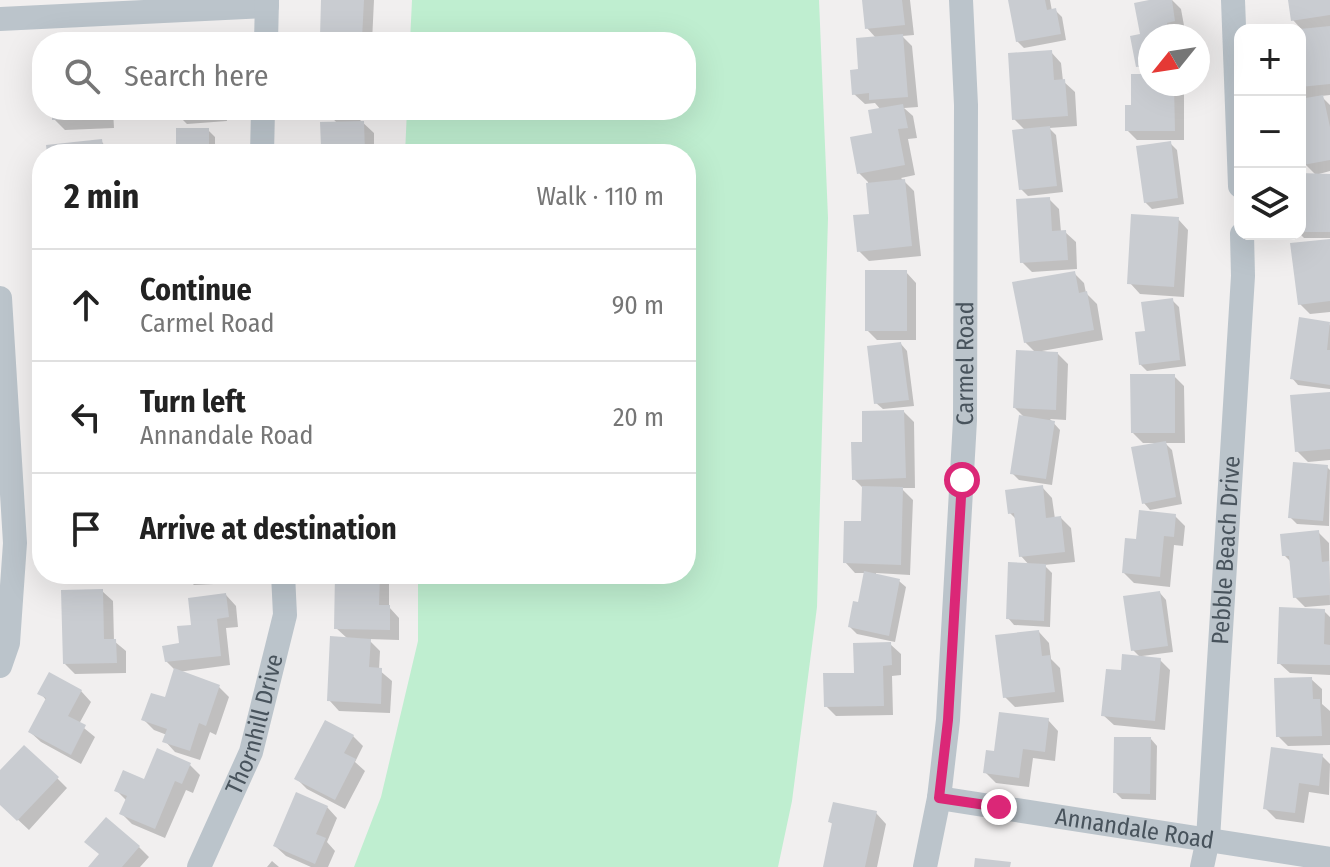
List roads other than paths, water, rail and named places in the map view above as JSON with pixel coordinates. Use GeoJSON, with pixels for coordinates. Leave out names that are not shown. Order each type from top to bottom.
{"type":"FeatureCollection","features":[{"type":"Feature","properties":{"kind":"street","name":"Carmel Road"},"geometry":{"type":"LineString","coordinates":[[925,867],[939,798],[948,720],[965,420],[966,105],[961,0]]}},
{"type":"Feature","properties":{"kind":"street"},"geometry":{"type":"LineString","coordinates":[[1233,0],[1239,168]]}},
{"type":"Feature","properties":{"kind":"street"},"geometry":{"type":"LineString","coordinates":[[0,19],[267,3],[266,32]]}},
{"type":"Feature","properties":{"kind":"street"},"geometry":{"type":"LineString","coordinates":[[262,144],[263,120]]}},
{"type":"Feature","properties":{"kind":"street","name":"Pebble Beach Drive"},"geometry":{"type":"LineString","coordinates":[[1202,867],[1208,839],[1243,276],[1242,240]]}},
{"type":"Feature","properties":{"kind":"street"},"geometry":{"type":"LineString","coordinates":[[0,298],[8,543],[8,643],[0,666]]}},
{"type":"Feature","properties":{"kind":"street","name":"Thornhill Drive"},"geometry":{"type":"LineString","coordinates":[[199,867],[251,752],[285,615],[283,584]]}},
{"type":"Feature","properties":{"kind":"street","name":"Annandale Road"},"geometry":{"type":"LineString","coordinates":[[939,798],[1330,859]]}}]}
